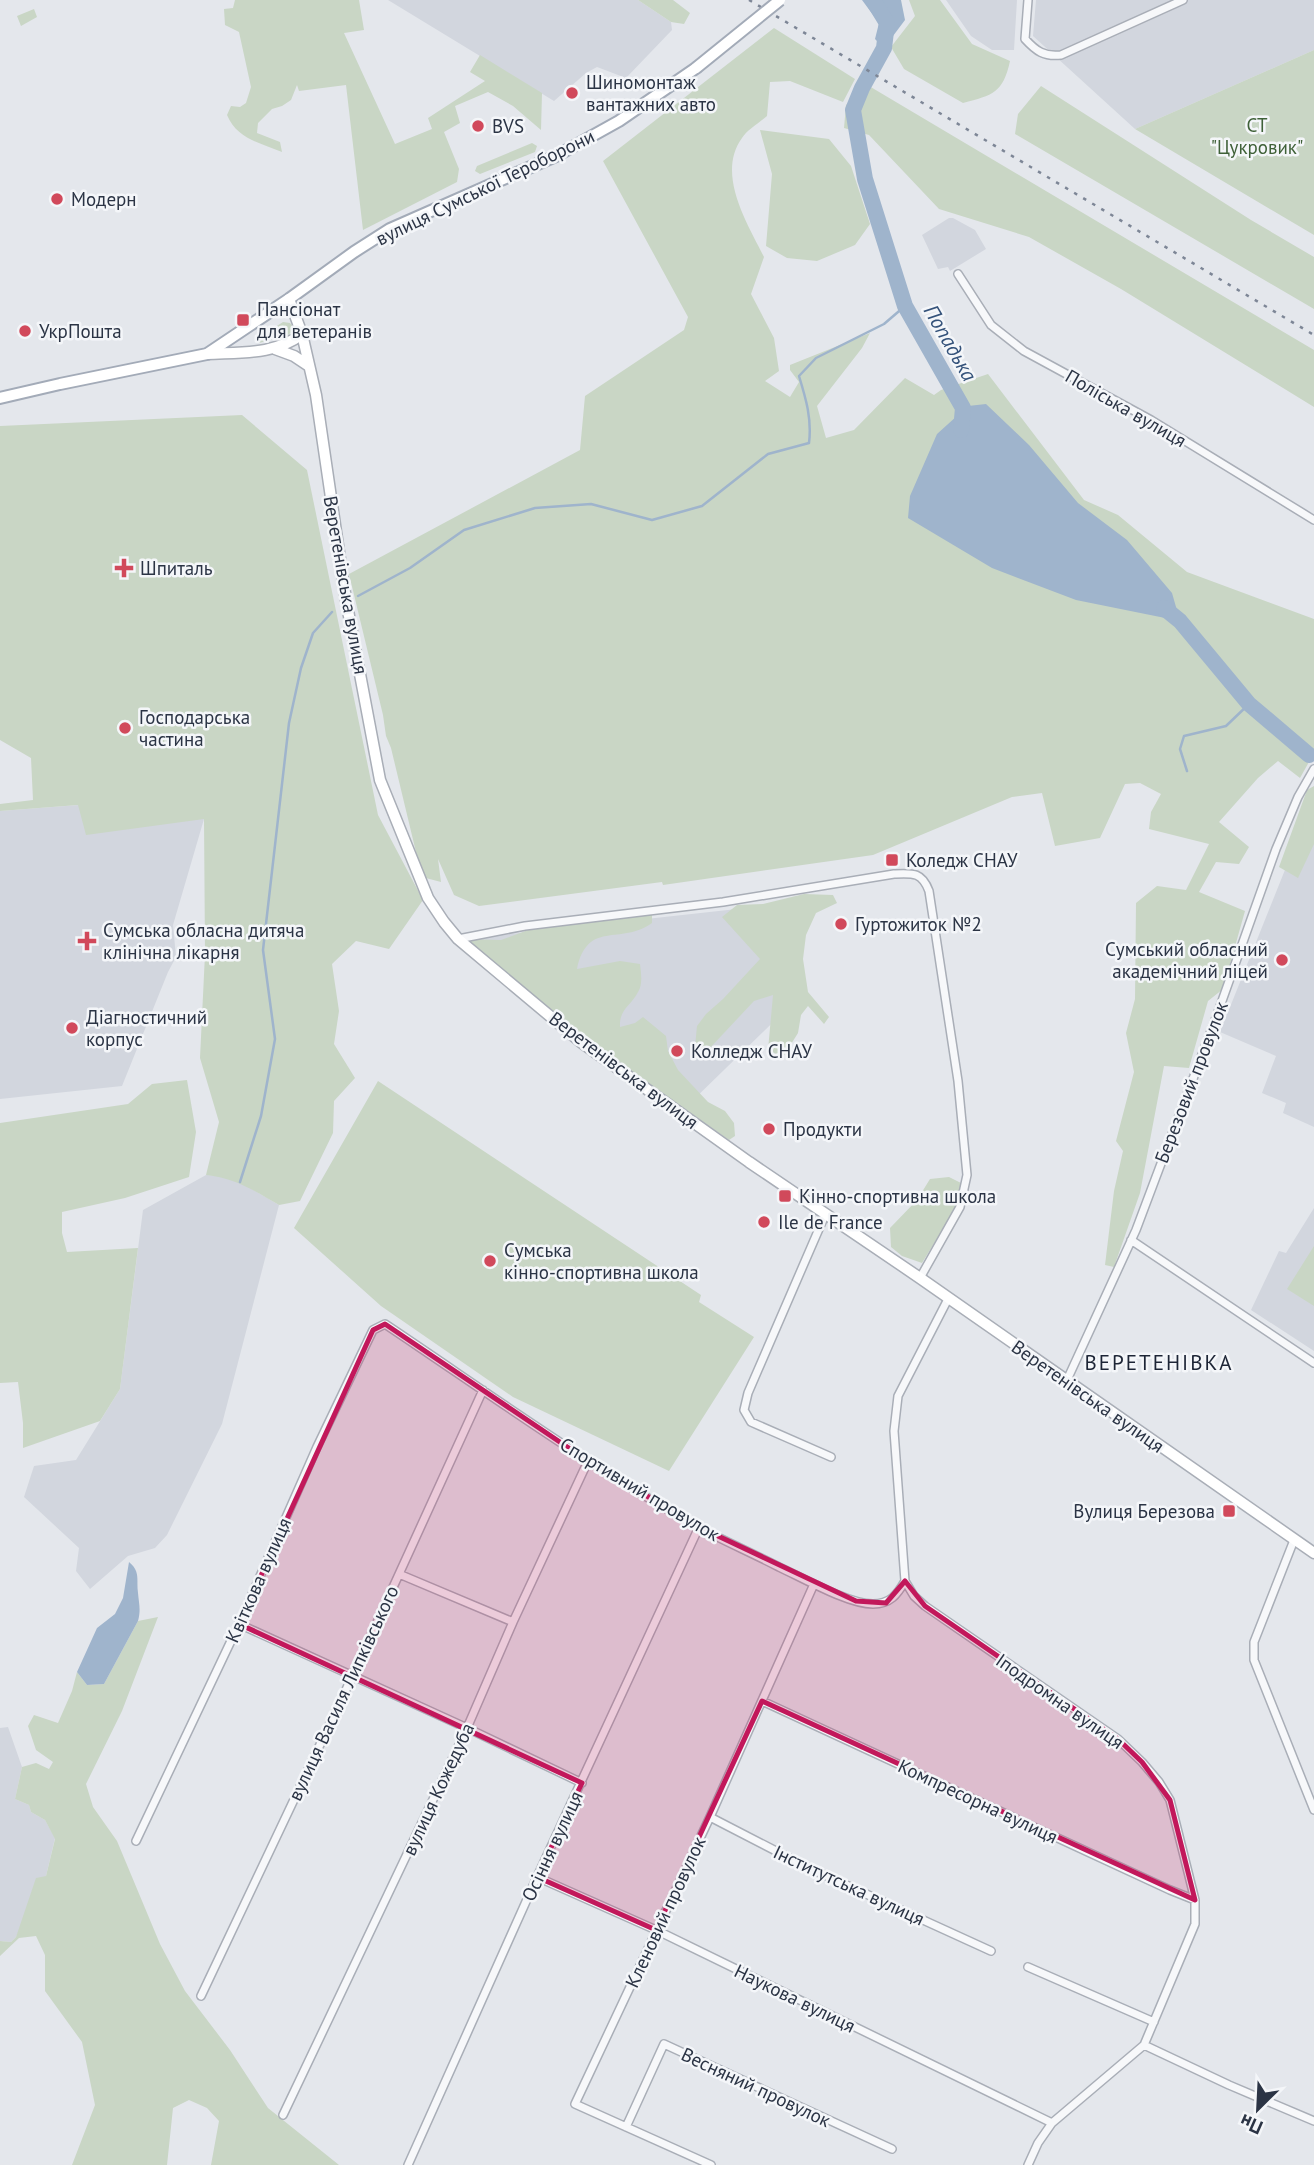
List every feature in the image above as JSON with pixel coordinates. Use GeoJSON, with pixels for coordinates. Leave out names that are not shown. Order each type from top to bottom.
{"type":"FeatureCollection","features":[{"type":"Feature","properties":{"kind":"main road","name":"вулиця Сумської Тероборони"},"geometry":{"type":"LineString","coordinates":[[0,398],[208,354],[390,229],[558,155],[619,121],[696,68],[780,0]]}},
{"type":"Feature","properties":{"kind":"street"},"geometry":{"type":"LineString","coordinates":[[1028,0],[1025,39],[1037,52],[1052,57],[1183,0]]}},
{"type":"Feature","properties":{"kind":"street","name":"Поліська вулиця"},"geometry":{"type":"LineString","coordinates":[[958,274],[991,325],[1024,351],[1151,420],[1314,520]]}},
{"type":"Feature","properties":{"kind":"street","name":"Веретенівська вулиця"},"geometry":{"type":"LineString","coordinates":[[289,299],[302,334],[316,395],[346,600],[380,780],[428,898],[444,922],[458,939],[582,1043],[825,1215],[920,1278],[1314,1553]]}},
{"type":"Feature","properties":{"kind":"street"},"geometry":{"type":"LineString","coordinates":[[208,354],[275,349],[302,334]]}},
{"type":"Feature","properties":{"kind":"street"},"geometry":{"type":"LineString","coordinates":[[275,349],[294,356],[309,366]]}},
{"type":"Feature","properties":{"kind":"street","name":"Березовий провулок"},"geometry":{"type":"LineString","coordinates":[[1067,1380],[1131,1240],[1217,1015],[1276,849],[1298,797],[1314,769]]}},
{"type":"Feature","properties":{"kind":"street"},"geometry":{"type":"LineString","coordinates":[[458,939],[525,926],[723,902],[894,874],[913,873],[925,881],[929,891],[958,1081],[967,1175],[960,1207],[920,1278]]}},
{"type":"Feature","properties":{"kind":"street"},"geometry":{"type":"LineString","coordinates":[[825,1215],[748,1393],[744,1410],[751,1422],[831,1457]]}},
{"type":"Feature","properties":{"kind":"street"},"geometry":{"type":"LineString","coordinates":[[1131,1240],[1314,1363]]}},
{"type":"Feature","properties":{"kind":"street"},"geometry":{"type":"LineString","coordinates":[[905,1581],[894,1431],[898,1396],[948,1298]]}},
{"type":"Feature","properties":{"kind":"street","name":"Спортивний провулок"},"geometry":{"type":"LineString","coordinates":[[385,1324],[587,1461],[699,1527],[814,1584],[870,1604],[886,1603],[896,1596],[905,1581]]}},
{"type":"Feature","properties":{"kind":"street","name":"Квіткова вулиця"},"geometry":{"type":"LineString","coordinates":[[136,1841],[239,1624],[317,1447],[373,1330],[385,1324]]}},
{"type":"Feature","properties":{"kind":"street","name":"вулиця Василя Липківського"},"geometry":{"type":"LineString","coordinates":[[201,1996],[353,1675],[483,1390]]}},
{"type":"Feature","properties":{"kind":"street","name":"вулиця Кожедуба"},"geometry":{"type":"LineString","coordinates":[[283,2115],[467,1728],[587,1461]]}},
{"type":"Feature","properties":{"kind":"street","name":"Осіння вулиця"},"geometry":{"type":"LineString","coordinates":[[408,2165],[537,1877],[699,1527]]}},
{"type":"Feature","properties":{"kind":"street"},"geometry":{"type":"LineString","coordinates":[[1294,1540],[1254,1642],[1254,1660],[1314,1810]]}},
{"type":"Feature","properties":{"kind":"street"},"geometry":{"type":"LineString","coordinates":[[399,1574],[513,1622]]}},
{"type":"Feature","properties":{"kind":"street","name":"Іподромна вулиця"},"geometry":{"type":"LineString","coordinates":[[905,1581],[914,1596],[925,1606],[1118,1738],[1142,1762],[1170,1800],[1195,1900],[1195,1924],[1143,2045],[1052,2123],[1038,2143],[1028,2165]]}},
{"type":"Feature","properties":{"kind":"street","name":"Кленовий провулок"},"geometry":{"type":"LineString","coordinates":[[711,2165],[575,2104],[710,1817],[814,1584]]}},
{"type":"Feature","properties":{"kind":"street"},"geometry":{"type":"LineString","coordinates":[[239,1624],[582,1783]]}},
{"type":"Feature","properties":{"kind":"street","name":"Компресорна вулиця"},"geometry":{"type":"LineString","coordinates":[[762,1701],[1195,1900]]}},
{"type":"Feature","properties":{"kind":"street","name":"Інститутська вулиця"},"geometry":{"type":"LineString","coordinates":[[710,1817],[807,1867],[991,1951]]}},
{"type":"Feature","properties":{"kind":"street","name":"Наукова вулиця"},"geometry":{"type":"LineString","coordinates":[[537,1877],[656,1930],[1052,2123]]}},
{"type":"Feature","properties":{"kind":"street"},"geometry":{"type":"LineString","coordinates":[[1028,1967],[1154,2022]]}},
{"type":"Feature","properties":{"kind":"street","name":"Весняний провулок"},"geometry":{"type":"LineString","coordinates":[[626,2127],[664,2044],[892,2149]]}},
{"type":"Feature","properties":{"kind":"street"},"geometry":{"type":"LineString","coordinates":[[1143,2045],[1314,2121]]}},
{"type":"Feature","properties":{"kind":"highlighted area"},"geometry":{"type":"Polygon","coordinates":[[[385,1324],[588,1461],[699,1527],[856,1601],[886,1603],[905,1581],[925,1606],[1118,1739],[1142,1762],[1170,1800],[1195,1900],[762,1701],[656,1930],[537,1877],[582,1783],[239,1624],[373,1330],[385,1324]]]}},
{"type":"Feature","properties":{"kind":"shaded area"},"geometry":{"type":"Polygon","coordinates":[[[388,0],[638,0],[671,22],[672,30],[626,78],[597,67],[586,73],[554,101],[388,0]]]}},
{"type":"Feature","properties":{"kind":"shaded area"},"geometry":{"type":"Polygon","coordinates":[[[946,0],[1017,0],[1014,50],[992,50],[971,36],[946,0]]]}},
{"type":"Feature","properties":{"kind":"shaded area"},"geometry":{"type":"Polygon","coordinates":[[[1036,0],[1314,0],[1314,50],[1135,129],[1033,36],[1036,0]]]}},
{"type":"Feature","properties":{"kind":"shaded area"},"geometry":{"type":"Polygon","coordinates":[[[949,218],[975,230],[986,249],[950,271],[948,267],[938,269],[922,235],[949,218]]]}},
{"type":"Feature","properties":{"kind":"shaded area","name":"Сумська обласна дитяча клінічна лікарня"},"geometry":{"type":"Polygon","coordinates":[[[0,453],[204,819],[173,925],[176,957],[122,1086],[0,1099],[0,811],[79,805],[0,453]]]}},
{"type":"Feature","properties":{"kind":"shaded area","name":"Сумський обласний академічний ліцей"},"geometry":{"type":"Polygon","coordinates":[[[1305,820],[1314,824],[1314,1127],[1283,1113],[1286,1103],[1262,1093],[1276,1056],[1220,1032],[1305,820]]]}},
{"type":"Feature","properties":{"kind":"shaded area","name":"Колледж СНАУ"},"geometry":{"type":"Polygon","coordinates":[[[791,903],[801,995],[686,1107],[464,939],[791,903]]]}},
{"type":"Feature","properties":{"kind":"shaded area"},"geometry":{"type":"Polygon","coordinates":[[[206,1175],[223,1176],[240,1182],[279,1205],[222,1424],[167,1535],[155,1548],[128,1556],[90,1589],[76,1571],[79,1548],[24,1497],[34,1466],[76,1460],[120,1389],[143,1210],[206,1175]]]}},
{"type":"Feature","properties":{"kind":"shaded area"},"geometry":{"type":"Polygon","coordinates":[[[1314,1208],[1314,1351],[1251,1310],[1279,1251],[1286,1253],[1314,1208]]]}},
{"type":"Feature","properties":{"kind":"shaded area"},"geometry":{"type":"Polygon","coordinates":[[[8,1727],[22,1767],[15,1799],[29,1805],[31,1812],[45,1820],[55,1838],[46,1876],[11,1942],[0,1941],[0,1728],[8,1727]]]}},
{"type":"Feature","properties":{"kind":"green space"},"geometry":{"type":"Polygon","coordinates":[[[235,0],[359,0],[364,30],[344,33],[395,144],[432,129],[428,118],[485,81],[470,72],[480,55],[542,93],[541,130],[513,106],[488,92],[455,106],[460,123],[444,132],[459,169],[457,182],[363,230],[346,85],[299,91],[297,85],[291,100],[272,109],[258,123],[257,133],[280,142],[282,152],[250,139],[231,123],[227,115],[231,106],[240,107],[246,103],[251,87],[239,32],[225,25],[224,9],[233,8],[235,0]]]}},
{"type":"Feature","properties":{"kind":"green space"},"geometry":{"type":"Polygon","coordinates":[[[638,0],[673,0],[690,13],[684,24],[671,22],[638,0]]]}},
{"type":"Feature","properties":{"kind":"green space"},"geometry":{"type":"Polygon","coordinates":[[[909,0],[940,0],[972,44],[1010,61],[1004,80],[995,91],[963,103],[904,69],[891,47],[915,16],[909,0]]]}},
{"type":"Feature","properties":{"kind":"green space"},"geometry":{"type":"Polygon","coordinates":[[[34,9],[37,17],[21,26],[17,16],[34,9]]]}},
{"type":"Feature","properties":{"kind":"green space"},"geometry":{"type":"Polygon","coordinates":[[[774,28],[855,79],[843,102],[790,81],[770,82],[767,116],[744,135],[735,152],[732,167],[737,198],[764,257],[751,294],[774,338],[779,371],[765,381],[790,397],[799,382],[790,370],[790,365],[870,333],[862,348],[817,406],[826,438],[854,430],[905,378],[934,395],[941,390],[988,374],[1084,500],[1118,515],[1187,572],[1314,619],[1314,753],[1300,778],[1278,761],[1258,778],[1219,822],[1249,847],[1239,864],[1216,862],[1199,892],[1245,911],[1223,989],[1208,1001],[1189,1068],[1164,1066],[1140,1193],[1114,1267],[1105,1265],[1114,1191],[1123,1151],[1116,1141],[1134,1072],[1126,1033],[1135,999],[1136,903],[1157,886],[1186,890],[1209,844],[1149,829],[1151,812],[1161,794],[1140,783],[1125,784],[1100,838],[1055,846],[1042,793],[1012,797],[873,855],[663,885],[662,882],[479,906],[454,895],[438,859],[441,882],[422,877],[349,574],[580,450],[585,396],[684,330],[688,317],[603,161],[774,28]]]}},
{"type":"Feature","properties":{"kind":"green space","name":"СТ \"Цукровик\""},"geometry":{"type":"Polygon","coordinates":[[[1314,50],[1314,235],[1135,129],[1314,50]]]}},
{"type":"Feature","properties":{"kind":"green space"},"geometry":{"type":"Polygon","coordinates":[[[869,86],[1314,350],[1314,407],[1121,289],[1029,237],[939,209],[869,135],[844,128],[846,105],[869,86]]]}},
{"type":"Feature","properties":{"kind":"green space"},"geometry":{"type":"Polygon","coordinates":[[[1041,86],[1314,257],[1314,309],[1015,134],[1018,114],[1041,86]]]}},
{"type":"Feature","properties":{"kind":"green space"},"geometry":{"type":"Polygon","coordinates":[[[760,130],[829,139],[851,166],[870,224],[855,245],[817,261],[787,258],[766,246],[772,174],[760,130]]]}},
{"type":"Feature","properties":{"kind":"green space"},"geometry":{"type":"Polygon","coordinates":[[[532,143],[537,146],[535,152],[480,174],[475,171],[477,166],[532,143]]]}},
{"type":"Feature","properties":{"kind":"green space"},"geometry":{"type":"Polygon","coordinates":[[[283,322],[290,323],[293,331],[288,335],[259,343],[257,339],[283,322]]]}},
{"type":"Feature","properties":{"kind":"green space"},"geometry":{"type":"Polygon","coordinates":[[[242,415],[307,470],[378,815],[423,900],[389,949],[356,941],[332,964],[339,1011],[334,1044],[355,1078],[334,1101],[333,1133],[300,1201],[279,1205],[236,1182],[206,1175],[219,1122],[200,1058],[205,954],[204,819],[86,835],[78,805],[0,811],[0,804],[33,800],[31,758],[0,740],[0,426],[242,415]]]}},
{"type":"Feature","properties":{"kind":"green space"},"geometry":{"type":"Polygon","coordinates":[[[1314,786],[1314,844],[1298,878],[1279,867],[1307,790],[1314,786]]]}},
{"type":"Feature","properties":{"kind":"green space"},"geometry":{"type":"Polygon","coordinates":[[[804,894],[833,895],[837,903],[816,913],[806,935],[803,959],[808,992],[829,1017],[824,1024],[808,1006],[801,1015],[798,1033],[783,1057],[768,1050],[773,995],[754,1001],[709,1049],[695,1047],[697,1026],[760,959],[722,917],[737,905],[763,904],[804,894]]]}},
{"type":"Feature","properties":{"kind":"green space"},"geometry":{"type":"Polygon","coordinates":[[[652,914],[652,923],[640,930],[607,936],[589,944],[577,969],[620,961],[640,964],[640,989],[623,1012],[620,1027],[635,1023],[643,1017],[666,1036],[668,1051],[678,1070],[708,1102],[725,1111],[734,1123],[735,1136],[729,1140],[563,1025],[464,939],[501,940],[528,930],[652,914]]]}},
{"type":"Feature","properties":{"kind":"green space"},"geometry":{"type":"Polygon","coordinates":[[[187,1080],[196,1132],[189,1177],[125,1198],[62,1212],[62,1233],[67,1252],[138,1248],[120,1389],[100,1421],[23,1448],[18,1382],[0,1383],[0,1123],[128,1104],[152,1084],[187,1080]]]}},
{"type":"Feature","properties":{"kind":"green space","name":"Сумська кінно-спортивна школа"},"geometry":{"type":"Polygon","coordinates":[[[378,1081],[701,1295],[699,1302],[754,1337],[669,1471],[513,1397],[381,1306],[294,1228],[378,1081]]]}},
{"type":"Feature","properties":{"kind":"green space"},"geometry":{"type":"Polygon","coordinates":[[[949,1177],[961,1183],[957,1206],[922,1263],[902,1256],[891,1247],[890,1228],[917,1200],[930,1179],[949,1177]]]}},
{"type":"Feature","properties":{"kind":"green space"},"geometry":{"type":"Polygon","coordinates":[[[1314,1246],[1314,1306],[1287,1289],[1314,1246]]]}},
{"type":"Feature","properties":{"kind":"green space"},"geometry":{"type":"Polygon","coordinates":[[[158,1617],[122,1711],[86,1784],[93,1807],[117,1841],[160,1944],[185,1991],[230,2050],[268,2108],[339,2165],[211,2165],[219,2121],[207,2108],[189,2100],[173,2108],[167,2165],[72,2165],[95,2105],[82,2042],[45,1991],[45,1955],[36,1936],[19,1938],[0,1956],[0,1941],[11,1942],[16,1937],[36,1878],[46,1876],[55,1839],[45,1820],[31,1812],[29,1805],[15,1799],[22,1767],[36,1763],[49,1769],[53,1762],[36,1750],[28,1726],[34,1715],[58,1723],[77,1672],[87,1685],[104,1684],[138,1621],[158,1617]]]}},
{"type":"Feature","properties":{"kind":"water"},"geometry":{"type":"Polygon","coordinates":[[[862,0],[901,0],[905,20],[884,48],[875,39],[879,23],[862,0]]]}},
{"type":"Feature","properties":{"kind":"water"},"geometry":{"type":"Polygon","coordinates":[[[986,404],[1029,445],[1078,503],[1127,540],[1172,593],[1180,621],[1076,600],[992,568],[908,518],[910,496],[937,434],[968,406],[986,404]]]}},
{"type":"Feature","properties":{"kind":"water"},"geometry":{"type":"Polygon","coordinates":[[[129,1562],[137,1576],[140,1610],[138,1621],[104,1684],[87,1685],[77,1672],[97,1628],[115,1614],[123,1598],[129,1562]]]}},
{"type":"Feature","properties":{"kind":"waterway","name":"Попадька"},"geometry":{"type":"LineString","coordinates":[[873,0],[887,23],[884,48],[853,110],[865,179],[905,306],[963,408],[961,430]]}},
{"type":"Feature","properties":{"kind":"waterway"},"geometry":{"type":"LineString","coordinates":[[358,596],[410,568],[464,530],[535,508],[591,504],[652,520],[702,506],[768,454],[809,443],[809,417],[799,376],[816,358],[884,324],[905,306]]}},
{"type":"Feature","properties":{"kind":"waterway","name":"Попадька"},"geometry":{"type":"LineString","coordinates":[[1164,608],[1180,621],[1249,704],[1309,755]]}},
{"type":"Feature","properties":{"kind":"waterway"},"geometry":{"type":"LineString","coordinates":[[240,1182],[261,1116],[275,1039],[263,950],[289,723],[301,668],[313,633],[332,612]]}},
{"type":"Feature","properties":{"kind":"waterway"},"geometry":{"type":"LineString","coordinates":[[1187,771],[1180,749],[1184,736],[1226,726],[1249,704]]}},
{"type":"Feature","properties":{"kind":"railway"},"geometry":{"type":"LineString","coordinates":[[749,0],[1314,335]]}},
{"type":"Feature","properties":{"kind":"place","name":"Шиномонтаж вантажних авто"},"geometry":{"type":"Point","coordinates":[572,93]}},
{"type":"Feature","properties":{"kind":"place","name":"BVS"},"geometry":{"type":"Point","coordinates":[478,126]}},
{"type":"Feature","properties":{"kind":"place","name":"Модерн"},"geometry":{"type":"Point","coordinates":[57,199]}},
{"type":"Feature","properties":{"kind":"place","name":"Пансіонат для ветеранів"},"geometry":{"type":"Point","coordinates":[243,320]}},
{"type":"Feature","properties":{"kind":"place","name":"УкрПошта"},"geometry":{"type":"Point","coordinates":[25,331]}},
{"type":"Feature","properties":{"kind":"place","name":"Шпиталь"},"geometry":{"type":"Point","coordinates":[124,568]}},
{"type":"Feature","properties":{"kind":"place","name":"Господарська частина"},"geometry":{"type":"Point","coordinates":[125,728]}},
{"type":"Feature","properties":{"kind":"place","name":"Коледж СНАУ"},"geometry":{"type":"Point","coordinates":[892,860]}},
{"type":"Feature","properties":{"kind":"place","name":"Гуртожиток №2"},"geometry":{"type":"Point","coordinates":[841,924]}},
{"type":"Feature","properties":{"kind":"place","name":"Сумська обласна дитяча клінічна лікарня"},"geometry":{"type":"Point","coordinates":[87,941]}},
{"type":"Feature","properties":{"kind":"place","name":"Сумський обласний академічний ліцей"},"geometry":{"type":"Point","coordinates":[1282,960]}},
{"type":"Feature","properties":{"kind":"place","name":"Діагностичний корпус"},"geometry":{"type":"Point","coordinates":[72,1028]}},
{"type":"Feature","properties":{"kind":"place","name":"Колледж СНАУ"},"geometry":{"type":"Point","coordinates":[677,1051]}},
{"type":"Feature","properties":{"kind":"place","name":"Продукти"},"geometry":{"type":"Point","coordinates":[769,1129]}},
{"type":"Feature","properties":{"kind":"place","name":"Кінно-спортивна школа"},"geometry":{"type":"Point","coordinates":[785,1196]}},
{"type":"Feature","properties":{"kind":"place","name":"Ile de France"},"geometry":{"type":"Point","coordinates":[764,1222]}},
{"type":"Feature","properties":{"kind":"place","name":"Сумська кінно-спортивна школа"},"geometry":{"type":"Point","coordinates":[490,1261]}},
{"type":"Feature","properties":{"kind":"place","name":"Вулиця Березова"},"geometry":{"type":"Point","coordinates":[1229,1511]}},
{"type":"Feature","properties":{"kind":"district","name":"ВЕРЕТЕНІВКА"},"geometry":{"type":"Point","coordinates":[1159,1363]}}]}
